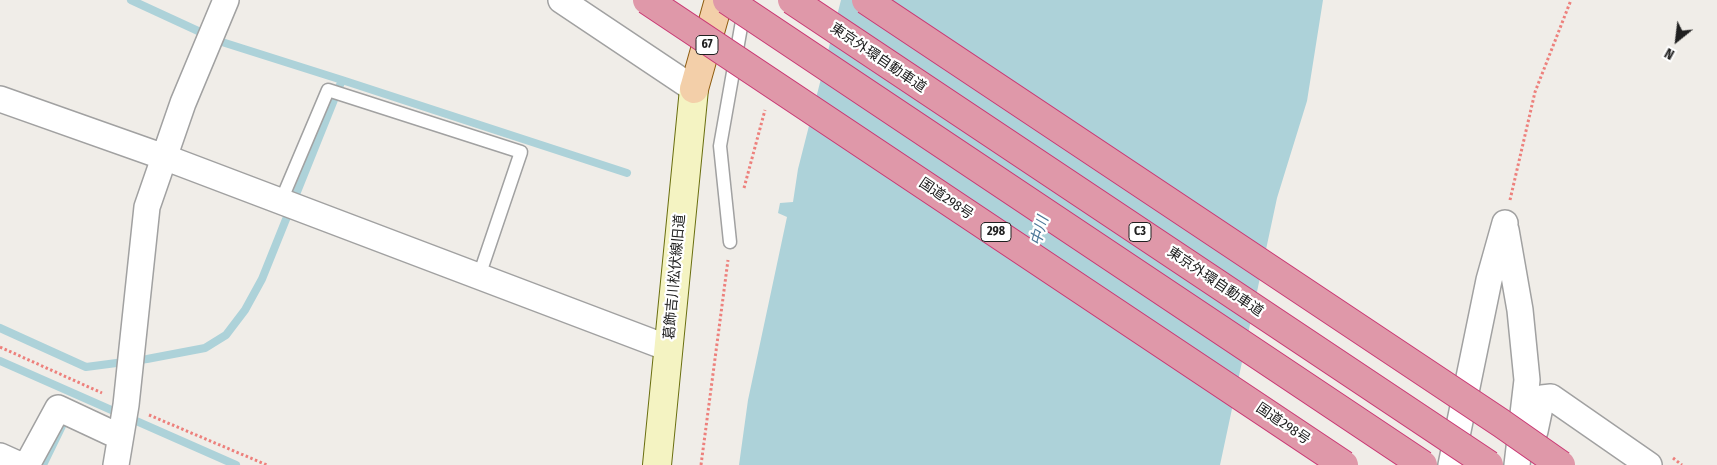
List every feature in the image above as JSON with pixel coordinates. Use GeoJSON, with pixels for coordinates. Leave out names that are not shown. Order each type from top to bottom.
{"type":"FeatureCollection","features":[{"type":"Feature","properties":{"kind":"highway","name":"国道298号"},"geometry":{"type":"LineString","coordinates":[[647,0],[1344,465]]}},
{"type":"Feature","properties":{"kind":"highway"},"geometry":{"type":"LineString","coordinates":[[727,0],[1423,465]]}},
{"type":"Feature","properties":{"kind":"highway","name":"東京外環自動車道"},"geometry":{"type":"LineString","coordinates":[[792,0],[1489,465]]}},
{"type":"Feature","properties":{"kind":"highway"},"geometry":{"type":"LineString","coordinates":[[866,0],[1476,406],[1561,465]]}},
{"type":"Feature","properties":{"kind":"main road","name":"67"},"geometry":{"type":"LineString","coordinates":[[694,89],[719,0]]}},
{"type":"Feature","properties":{"kind":"street"},"geometry":{"type":"LineString","coordinates":[[116,465],[127,395],[146,207],[183,103],[226,0]]}},
{"type":"Feature","properties":{"kind":"street"},"geometry":{"type":"LineString","coordinates":[[561,0],[694,89]]}},
{"type":"Feature","properties":{"kind":"street","name":"葛飾吉川松伏線旧道"},"geometry":{"type":"LineString","coordinates":[[656,465],[694,89]]}},
{"type":"Feature","properties":{"kind":"street"},"geometry":{"type":"LineString","coordinates":[[0,99],[164,157],[668,348]]}},
{"type":"Feature","properties":{"kind":"street"},"geometry":{"type":"LineString","coordinates":[[1451,465],[1489,280],[1504,223]]}},
{"type":"Feature","properties":{"kind":"street"},"geometry":{"type":"LineString","coordinates":[[1504,223],[1520,310],[1527,380],[1517,465]]}},
{"type":"Feature","properties":{"kind":"street"},"geometry":{"type":"LineString","coordinates":[[1528,465],[1542,398],[1551,397],[1649,465]]}},
{"type":"Feature","properties":{"kind":"street"},"geometry":{"type":"LineString","coordinates":[[27,465],[58,408],[120,437]]}},
{"type":"Feature","properties":{"kind":"street"},"geometry":{"type":"LineString","coordinates":[[0,456],[20,465]]}},
{"type":"Feature","properties":{"kind":"lane"},"geometry":{"type":"LineString","coordinates":[[730,242],[720,146],[746,0]]}},
{"type":"Feature","properties":{"kind":"lane"},"geometry":{"type":"LineString","coordinates":[[281,201],[328,90],[521,152],[479,276]]}},
{"type":"Feature","properties":{"kind":"path"},"geometry":{"type":"LineString","coordinates":[[1504,223],[1535,92],[1571,0]]}},
{"type":"Feature","properties":{"kind":"water","name":"中川"},"geometry":{"type":"Polygon","coordinates":[[[841,0],[1323,0],[1307,101],[1277,198],[1220,465],[739,465],[748,400],[787,217],[778,213],[780,203],[793,202],[798,169],[841,0]]]}},
{"type":"Feature","properties":{"kind":"waterway"},"geometry":{"type":"LineString","coordinates":[[131,0],[222,42],[342,80]]}},
{"type":"Feature","properties":{"kind":"waterway"},"geometry":{"type":"LineString","coordinates":[[0,328],[86,367],[147,359],[205,348],[226,335],[245,310],[262,279],[342,80],[627,173]]}},
{"type":"Feature","properties":{"kind":"waterway"},"geometry":{"type":"LineString","coordinates":[[0,361],[236,465]]}},
{"type":"Feature","properties":{"kind":"waterway"},"geometry":{"type":"LineString","coordinates":[[43,465],[62,426]]}}]}
